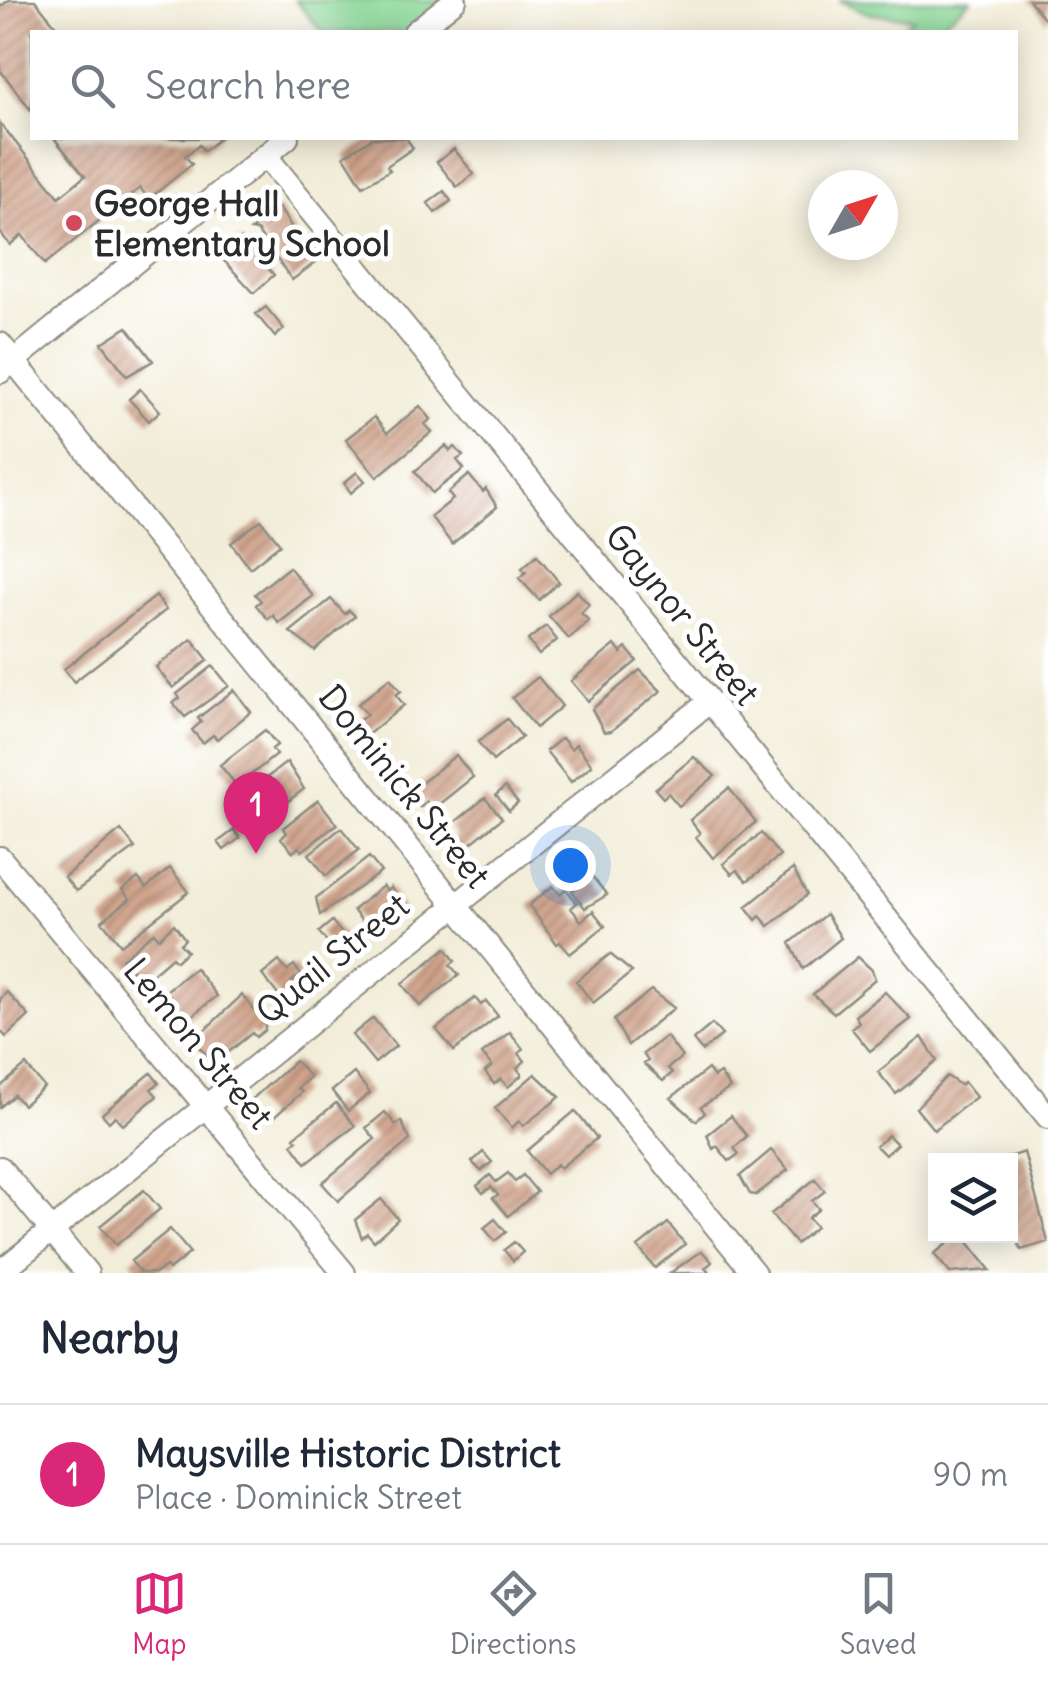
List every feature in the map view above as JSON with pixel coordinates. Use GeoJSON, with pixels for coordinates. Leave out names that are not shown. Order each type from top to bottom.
{"type":"FeatureCollection","features":[{"type":"Feature","properties":{"kind":"street"},"geometry":{"type":"LineString","coordinates":[[418,30],[455,0]]}},
{"type":"Feature","properties":{"kind":"street"},"geometry":{"type":"LineString","coordinates":[[4,359],[285,140]]}},
{"type":"Feature","properties":{"kind":"street","name":"Gaynor Street"},"geometry":{"type":"LineString","coordinates":[[266,155],[1048,1117]]}},
{"type":"Feature","properties":{"kind":"street","name":"Dominick Street"},"geometry":{"type":"LineString","coordinates":[[4,359],[455,903],[754,1273]]}},
{"type":"Feature","properties":{"kind":"street","name":"Quail Street"},"geometry":{"type":"LineString","coordinates":[[0,1272],[709,702]]}},
{"type":"Feature","properties":{"kind":"street","name":"Lemon Street"},"geometry":{"type":"LineString","coordinates":[[0,858],[344,1273]]}},
{"type":"Feature","properties":{"kind":"street"},"geometry":{"type":"LineString","coordinates":[[0,1168],[87,1273]]}},
{"type":"Feature","properties":{"kind":"green space"},"geometry":{"type":"Polygon","coordinates":[[[295,0],[455,0],[418,30],[320,30],[295,0]]]}},
{"type":"Feature","properties":{"kind":"green space"},"geometry":{"type":"Polygon","coordinates":[[[838,0],[971,0],[934,30],[899,30],[913,18],[870,14],[838,0]]]}},
{"type":"Feature","properties":{"kind":"building"},"geometry":{"type":"Polygon","coordinates":[[[9,0],[35,0],[59,30],[30,30],[30,108],[0,70],[0,7],[9,0]]]}},
{"type":"Feature","properties":{"kind":"building"},"geometry":{"type":"Polygon","coordinates":[[[1029,0],[1048,0],[1048,23],[1029,0]]]}},
{"type":"Feature","properties":{"kind":"building"},"geometry":{"type":"Polygon","coordinates":[[[0,123],[59,197],[85,176],[56,140],[218,140],[204,151],[199,145],[185,156],[192,164],[149,199],[140,188],[45,264],[22,235],[10,245],[0,232],[0,123]]]}},
{"type":"Feature","properties":{"kind":"building"},"geometry":{"type":"Polygon","coordinates":[[[369,140],[407,140],[413,148],[387,166],[390,170],[363,186],[344,156],[369,140]]]}},
{"type":"Feature","properties":{"kind":"building"},"geometry":{"type":"Polygon","coordinates":[[[454,149],[474,174],[457,187],[437,162],[454,149]]]}},
{"type":"Feature","properties":{"kind":"building"},"geometry":{"type":"Polygon","coordinates":[[[444,191],[451,201],[435,213],[428,203],[444,191]]]}},
{"type":"Feature","properties":{"kind":"building"},"geometry":{"type":"Polygon","coordinates":[[[279,208],[307,250],[311,247],[316,255],[316,262],[292,280],[257,231],[251,230],[279,208]]]}},
{"type":"Feature","properties":{"kind":"building"},"geometry":{"type":"Polygon","coordinates":[[[241,239],[274,275],[254,293],[217,253],[241,239]]]}},
{"type":"Feature","properties":{"kind":"building"},"geometry":{"type":"Polygon","coordinates":[[[266,307],[284,329],[275,337],[256,314],[266,307]]]}},
{"type":"Feature","properties":{"kind":"building"},"geometry":{"type":"Polygon","coordinates":[[[127,327],[153,361],[127,376],[102,343],[127,327]]]}},
{"type":"Feature","properties":{"kind":"building"},"geometry":{"type":"Polygon","coordinates":[[[140,389],[160,411],[149,421],[129,399],[140,389]]]}},
{"type":"Feature","properties":{"kind":"building"},"geometry":{"type":"Polygon","coordinates":[[[420,406],[431,419],[425,424],[432,432],[377,477],[346,439],[374,417],[387,433],[420,406]]]}},
{"type":"Feature","properties":{"kind":"building"},"geometry":{"type":"Polygon","coordinates":[[[446,446],[450,451],[455,447],[463,456],[457,460],[464,469],[432,493],[415,471],[446,446]]]}},
{"type":"Feature","properties":{"kind":"building"},"geometry":{"type":"Polygon","coordinates":[[[357,472],[365,481],[351,493],[344,483],[357,472]]]}},
{"type":"Feature","properties":{"kind":"building"},"geometry":{"type":"Polygon","coordinates":[[[469,475],[483,492],[486,489],[497,507],[452,544],[431,517],[453,499],[448,493],[469,475]]]}},
{"type":"Feature","properties":{"kind":"building"},"geometry":{"type":"Polygon","coordinates":[[[261,520],[280,544],[250,568],[231,543],[261,520]]]}},
{"type":"Feature","properties":{"kind":"building"},"geometry":{"type":"Polygon","coordinates":[[[537,555],[559,582],[539,600],[519,578],[526,572],[522,568],[537,555]]]}},
{"type":"Feature","properties":{"kind":"building"},"geometry":{"type":"Polygon","coordinates":[[[289,567],[313,596],[279,623],[273,615],[268,619],[256,605],[261,601],[255,594],[289,567]]]}},
{"type":"Feature","properties":{"kind":"building"},"geometry":{"type":"Polygon","coordinates":[[[577,591],[589,605],[581,613],[589,621],[569,639],[549,616],[577,591]]]}},
{"type":"Feature","properties":{"kind":"building"},"geometry":{"type":"Polygon","coordinates":[[[156,596],[166,610],[74,682],[64,669],[156,596]]]}},
{"type":"Feature","properties":{"kind":"building"},"geometry":{"type":"Polygon","coordinates":[[[331,599],[345,614],[349,610],[355,616],[315,651],[290,632],[331,599]]]}},
{"type":"Feature","properties":{"kind":"building"},"geometry":{"type":"Polygon","coordinates":[[[546,626],[557,640],[539,655],[528,640],[546,626]]]}},
{"type":"Feature","properties":{"kind":"building"},"geometry":{"type":"Polygon","coordinates":[[[192,639],[208,660],[173,688],[156,667],[192,639]]]}},
{"type":"Feature","properties":{"kind":"building"},"geometry":{"type":"Polygon","coordinates":[[[615,645],[621,653],[626,648],[637,661],[588,701],[571,681],[615,645]]]}},
{"type":"Feature","properties":{"kind":"building"},"geometry":{"type":"Polygon","coordinates":[[[213,666],[229,686],[185,717],[173,703],[180,698],[177,694],[213,666]]]}},
{"type":"Feature","properties":{"kind":"building"},"geometry":{"type":"Polygon","coordinates":[[[640,670],[661,691],[611,731],[604,732],[592,709],[640,670]]]}},
{"type":"Feature","properties":{"kind":"building"},"geometry":{"type":"Polygon","coordinates":[[[538,677],[562,706],[536,728],[512,698],[538,677]]]}},
{"type":"Feature","properties":{"kind":"building"},"geometry":{"type":"Polygon","coordinates":[[[390,678],[401,691],[396,695],[404,705],[365,737],[355,724],[367,714],[358,704],[390,678]]]}},
{"type":"Feature","properties":{"kind":"building"},"geometry":{"type":"Polygon","coordinates":[[[234,690],[251,712],[217,739],[213,735],[203,743],[192,730],[201,722],[198,718],[234,690]]]}},
{"type":"Feature","properties":{"kind":"building"},"geometry":{"type":"Polygon","coordinates":[[[507,719],[522,737],[493,761],[478,742],[507,719]]]}},
{"type":"Feature","properties":{"kind":"building"},"geometry":{"type":"Polygon","coordinates":[[[265,730],[277,745],[272,749],[276,755],[237,786],[220,765],[265,730]]]}},
{"type":"Feature","properties":{"kind":"building"},"geometry":{"type":"Polygon","coordinates":[[[562,738],[571,749],[576,744],[592,765],[571,782],[546,751],[562,738]]]}},
{"type":"Feature","properties":{"kind":"building"},"geometry":{"type":"Polygon","coordinates":[[[456,755],[473,777],[433,809],[426,801],[420,807],[409,793],[456,755]]]}},
{"type":"Feature","properties":{"kind":"building"},"geometry":{"type":"Polygon","coordinates":[[[694,757],[715,776],[679,806],[668,793],[663,798],[655,789],[694,757]]]}},
{"type":"Feature","properties":{"kind":"building"},"geometry":{"type":"Polygon","coordinates":[[[287,762],[304,789],[261,822],[255,814],[251,817],[242,797],[287,762]]]}},
{"type":"Feature","properties":{"kind":"building"},"geometry":{"type":"Polygon","coordinates":[[[505,787],[518,803],[509,811],[496,795],[505,787]]]}},
{"type":"Feature","properties":{"kind":"building"},"geometry":{"type":"Polygon","coordinates":[[[729,788],[756,822],[713,858],[696,837],[700,833],[690,820],[729,788]]]}},
{"type":"Feature","properties":{"kind":"building"},"geometry":{"type":"Polygon","coordinates":[[[485,798],[502,818],[459,853],[450,842],[456,837],[449,827],[485,798]]]}},
{"type":"Feature","properties":{"kind":"building"},"geometry":{"type":"Polygon","coordinates":[[[318,800],[337,824],[302,851],[299,847],[293,852],[281,838],[287,833],[283,828],[318,800]]]}},
{"type":"Feature","properties":{"kind":"building"},"geometry":{"type":"Polygon","coordinates":[[[341,828],[359,850],[326,876],[309,854],[341,828]]]}},
{"type":"Feature","properties":{"kind":"building"},"geometry":{"type":"Polygon","coordinates":[[[121,830],[135,848],[76,891],[64,877],[121,830]]]}},
{"type":"Feature","properties":{"kind":"building"},"geometry":{"type":"Polygon","coordinates":[[[234,830],[240,838],[224,850],[218,842],[234,830]]]}},
{"type":"Feature","properties":{"kind":"building"},"geometry":{"type":"Polygon","coordinates":[[[761,833],[780,856],[747,881],[737,870],[732,874],[723,864],[761,833]]]}},
{"type":"Feature","properties":{"kind":"building"},"geometry":{"type":"Polygon","coordinates":[[[369,857],[381,872],[320,915],[316,898],[369,857]]]}},
{"type":"Feature","properties":{"kind":"building"},"geometry":{"type":"Polygon","coordinates":[[[170,868],[189,892],[121,945],[102,921],[130,899],[122,890],[138,878],[146,888],[170,868]]]}},
{"type":"Feature","properties":{"kind":"building"},"geometry":{"type":"Polygon","coordinates":[[[793,869],[807,895],[769,926],[760,916],[756,920],[746,907],[793,869]]]}},
{"type":"Feature","properties":{"kind":"building"},"geometry":{"type":"Polygon","coordinates":[[[591,875],[607,895],[585,908],[572,891],[591,875]]]}},
{"type":"Feature","properties":{"kind":"building"},"geometry":{"type":"Polygon","coordinates":[[[383,886],[387,891],[391,887],[403,910],[372,934],[353,910],[383,886]]]}},
{"type":"Feature","properties":{"kind":"building"},"geometry":{"type":"Polygon","coordinates":[[[553,886],[560,894],[566,889],[577,903],[571,908],[581,921],[593,911],[605,926],[570,954],[560,942],[557,944],[529,905],[553,886]]]}},
{"type":"Feature","properties":{"kind":"building"},"geometry":{"type":"Polygon","coordinates":[[[826,914],[841,938],[803,969],[790,943],[826,914]]]}},
{"type":"Feature","properties":{"kind":"building"},"geometry":{"type":"Polygon","coordinates":[[[332,921],[351,945],[338,956],[319,932],[332,921]]]}},
{"type":"Feature","properties":{"kind":"building"},"geometry":{"type":"Polygon","coordinates":[[[174,924],[185,939],[180,944],[187,951],[176,961],[172,957],[143,982],[122,959],[154,932],[159,938],[174,924]]]}},
{"type":"Feature","properties":{"kind":"building"},"geometry":{"type":"Polygon","coordinates":[[[446,948],[455,961],[450,965],[459,975],[420,1006],[402,984],[446,948]]]}},
{"type":"Feature","properties":{"kind":"building"},"geometry":{"type":"Polygon","coordinates":[[[610,954],[632,972],[593,1003],[576,981],[610,954]]]}},
{"type":"Feature","properties":{"kind":"building"},"geometry":{"type":"Polygon","coordinates":[[[858,957],[872,970],[875,979],[834,1013],[813,994],[858,957]]]}},
{"type":"Feature","properties":{"kind":"building"},"geometry":{"type":"Polygon","coordinates":[[[279,961],[287,971],[294,965],[301,975],[292,981],[303,995],[288,1007],[262,975],[279,961]]]}},
{"type":"Feature","properties":{"kind":"building"},"geometry":{"type":"Polygon","coordinates":[[[195,968],[217,996],[188,1019],[166,991],[195,968]]]}},
{"type":"Feature","properties":{"kind":"building"},"geometry":{"type":"Polygon","coordinates":[[[651,990],[674,1008],[628,1045],[614,1020],[651,990]]]}},
{"type":"Feature","properties":{"kind":"building"},"geometry":{"type":"Polygon","coordinates":[[[7,992],[29,1016],[6,1037],[0,1030],[0,999],[7,992]]]}},
{"type":"Feature","properties":{"kind":"building"},"geometry":{"type":"Polygon","coordinates":[[[885,992],[911,1019],[870,1051],[851,1028],[859,1022],[855,1016],[885,992]]]}},
{"type":"Feature","properties":{"kind":"building"},"geometry":{"type":"Polygon","coordinates":[[[242,995],[265,1023],[265,1030],[256,1037],[252,1033],[215,1063],[193,1041],[242,995]]]}},
{"type":"Feature","properties":{"kind":"building"},"geometry":{"type":"Polygon","coordinates":[[[475,998],[481,1005],[486,1001],[498,1016],[454,1051],[436,1029],[475,998]]]}},
{"type":"Feature","properties":{"kind":"building"},"geometry":{"type":"Polygon","coordinates":[[[373,1018],[396,1046],[375,1063],[352,1035],[373,1018]]]}},
{"type":"Feature","properties":{"kind":"building"},"geometry":{"type":"Polygon","coordinates":[[[712,1024],[722,1035],[702,1051],[693,1040],[712,1024]]]}},
{"type":"Feature","properties":{"kind":"building"},"geometry":{"type":"Polygon","coordinates":[[[510,1032],[523,1049],[519,1053],[525,1061],[517,1068],[522,1075],[508,1087],[501,1079],[494,1084],[485,1072],[492,1066],[482,1054],[510,1032]]]}},
{"type":"Feature","properties":{"kind":"building"},"geometry":{"type":"Polygon","coordinates":[[[666,1036],[682,1057],[668,1068],[672,1073],[663,1081],[644,1064],[648,1061],[643,1054],[666,1036]]]}},
{"type":"Feature","properties":{"kind":"building"},"geometry":{"type":"Polygon","coordinates":[[[922,1037],[937,1061],[896,1094],[878,1072],[922,1037]]]}},
{"type":"Feature","properties":{"kind":"building"},"geometry":{"type":"Polygon","coordinates":[[[295,1061],[310,1077],[298,1088],[302,1092],[270,1121],[251,1100],[295,1061]]]}},
{"type":"Feature","properties":{"kind":"building"},"geometry":{"type":"Polygon","coordinates":[[[26,1065],[44,1087],[23,1105],[14,1095],[0,1107],[0,1087],[26,1065]]]}},
{"type":"Feature","properties":{"kind":"building"},"geometry":{"type":"Polygon","coordinates":[[[708,1069],[714,1077],[720,1073],[730,1088],[701,1107],[705,1113],[696,1121],[671,1098],[708,1069]]]}},
{"type":"Feature","properties":{"kind":"building"},"geometry":{"type":"Polygon","coordinates":[[[151,1073],[159,1083],[151,1089],[157,1096],[123,1125],[115,1116],[109,1122],[102,1114],[151,1073]]]}},
{"type":"Feature","properties":{"kind":"building"},"geometry":{"type":"Polygon","coordinates":[[[354,1073],[370,1093],[348,1111],[332,1091],[354,1073]]]}},
{"type":"Feature","properties":{"kind":"building"},"geometry":{"type":"Polygon","coordinates":[[[535,1074],[560,1097],[523,1126],[519,1121],[512,1128],[495,1108],[535,1074]]]}},
{"type":"Feature","properties":{"kind":"building"},"geometry":{"type":"Polygon","coordinates":[[[947,1076],[960,1085],[964,1082],[976,1097],[934,1130],[916,1108],[947,1076]]]}},
{"type":"Feature","properties":{"kind":"building"},"geometry":{"type":"Polygon","coordinates":[[[336,1103],[355,1126],[306,1163],[292,1144],[297,1140],[294,1137],[336,1103]]]}},
{"type":"Feature","properties":{"kind":"building"},"geometry":{"type":"Polygon","coordinates":[[[575,1111],[597,1138],[560,1168],[557,1164],[546,1174],[527,1151],[575,1111]]]}},
{"type":"Feature","properties":{"kind":"building"},"geometry":{"type":"Polygon","coordinates":[[[385,1112],[396,1125],[401,1121],[410,1140],[338,1201],[322,1183],[375,1139],[366,1128],[385,1112]]]}},
{"type":"Feature","properties":{"kind":"building"},"geometry":{"type":"Polygon","coordinates":[[[731,1116],[747,1136],[734,1148],[739,1154],[729,1161],[717,1146],[713,1149],[707,1135],[731,1116]]]}},
{"type":"Feature","properties":{"kind":"building"},"geometry":{"type":"Polygon","coordinates":[[[888,1135],[897,1144],[885,1155],[876,1146],[888,1135]]]}},
{"type":"Feature","properties":{"kind":"building"},"geometry":{"type":"Polygon","coordinates":[[[771,1150],[788,1170],[756,1195],[750,1194],[740,1176],[771,1150]]]}},
{"type":"Feature","properties":{"kind":"building"},"geometry":{"type":"Polygon","coordinates":[[[483,1152],[492,1162],[481,1171],[472,1162],[483,1152]]]}},
{"type":"Feature","properties":{"kind":"building"},"geometry":{"type":"Polygon","coordinates":[[[1024,1152],[1048,1242],[1021,1250],[1018,1241],[1018,1154],[1024,1152]]]}},
{"type":"Feature","properties":{"kind":"building"},"geometry":{"type":"Polygon","coordinates":[[[508,1173],[515,1181],[523,1175],[537,1192],[508,1216],[493,1198],[498,1195],[491,1187],[483,1193],[477,1186],[490,1175],[496,1182],[508,1173]]]}},
{"type":"Feature","properties":{"kind":"building"},"geometry":{"type":"Polygon","coordinates":[[[815,1179],[825,1191],[812,1201],[819,1209],[808,1218],[816,1227],[796,1244],[771,1214],[815,1179]]]}},
{"type":"Feature","properties":{"kind":"building"},"geometry":{"type":"Polygon","coordinates":[[[144,1190],[160,1209],[116,1245],[100,1226],[144,1190]]]}},
{"type":"Feature","properties":{"kind":"building"},"geometry":{"type":"Polygon","coordinates":[[[381,1199],[398,1219],[374,1241],[367,1233],[362,1238],[355,1220],[381,1199]]]}},
{"type":"Feature","properties":{"kind":"building"},"geometry":{"type":"Polygon","coordinates":[[[495,1219],[506,1232],[495,1241],[484,1228],[495,1219]]]}},
{"type":"Feature","properties":{"kind":"building"},"geometry":{"type":"Polygon","coordinates":[[[668,1223],[685,1244],[655,1268],[638,1247],[668,1223]]]}},
{"type":"Feature","properties":{"kind":"building"},"geometry":{"type":"Polygon","coordinates":[[[170,1229],[190,1253],[169,1270],[166,1266],[156,1273],[141,1273],[131,1261],[170,1229]]]}},
{"type":"Feature","properties":{"kind":"building"},"geometry":{"type":"Polygon","coordinates":[[[514,1242],[523,1252],[513,1261],[504,1250],[514,1242]]]}},
{"type":"Feature","properties":{"kind":"building"},"geometry":{"type":"Polygon","coordinates":[[[948,1243],[969,1243],[990,1270],[950,1273],[934,1254],[948,1243]]]}},
{"type":"Feature","properties":{"kind":"building"},"geometry":{"type":"Polygon","coordinates":[[[702,1251],[712,1262],[705,1268],[710,1273],[670,1273],[702,1251]]]}},
{"type":"Feature","properties":{"kind":"place","name":"George Hall Elementary School"},"geometry":{"type":"Point","coordinates":[74,223]}},
{"type":"Feature","properties":{"kind":"place","name":"Maysville Historic District"},"geometry":{"type":"Point","coordinates":[256,854]}}]}
